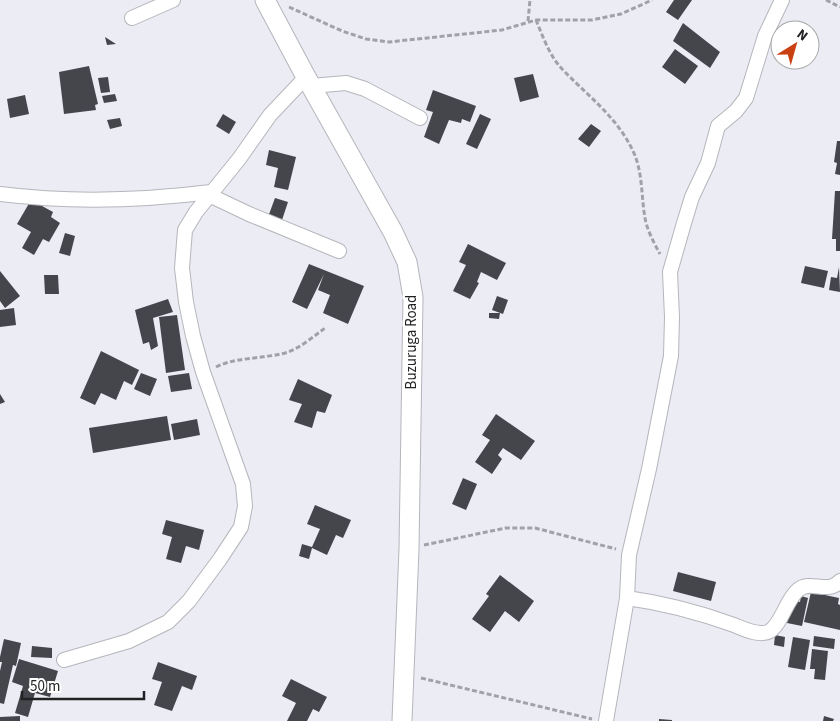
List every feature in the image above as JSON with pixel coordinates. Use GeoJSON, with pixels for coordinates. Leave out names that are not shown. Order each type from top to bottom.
{"type":"FeatureCollection","features":[{"type":"Feature","properties":{"kind":"main road","name":"Buzuruga Road"},"geometry":{"type":"LineString","coordinates":[[265,0],[308,82],[381,210],[407,262],[412,297],[409,549],[402,721]]}},
{"type":"Feature","properties":{"kind":"street"},"geometry":{"type":"LineString","coordinates":[[132,18],[173,0]]}},
{"type":"Feature","properties":{"kind":"street"},"geometry":{"type":"LineString","coordinates":[[606,721],[627,598],[629,555],[649,469],[671,356],[670,272],[689,206],[708,163],[718,126],[746,98],[765,36],[782,0]]}},
{"type":"Feature","properties":{"kind":"street"},"geometry":{"type":"LineString","coordinates":[[64,660],[129,641],[168,622],[189,600],[220,559],[241,526],[245,506],[243,484],[204,372],[193,336],[186,302],[182,268],[185,230],[196,212],[239,159],[270,115],[308,82],[346,83],[365,89],[420,118]]}},
{"type":"Feature","properties":{"kind":"street"},"geometry":{"type":"LineString","coordinates":[[0,194],[92,201],[135,200],[210,193],[249,214],[339,250]]}},
{"type":"Feature","properties":{"kind":"street"},"geometry":{"type":"LineString","coordinates":[[627,598],[691,610],[750,632],[765,633],[772,630],[789,600],[798,590],[805,586],[828,588],[840,581]]}},
{"type":"Feature","properties":{"kind":"path"},"geometry":{"type":"LineString","coordinates":[[528,21],[530,0]]}},
{"type":"Feature","properties":{"kind":"path"},"geometry":{"type":"LineString","coordinates":[[284,4],[342,31],[366,39],[389,42],[502,30],[536,20],[592,20],[622,14],[652,0]]}},
{"type":"Feature","properties":{"kind":"path"},"geometry":{"type":"LineString","coordinates":[[826,0],[840,8]]}},
{"type":"Feature","properties":{"kind":"path"},"geometry":{"type":"LineString","coordinates":[[536,20],[553,57],[562,69],[613,118],[633,150],[639,169],[645,220],[654,243],[670,272]]}},
{"type":"Feature","properties":{"kind":"path"},"geometry":{"type":"LineString","coordinates":[[204,372],[228,361],[287,352],[311,340],[325,328]]}},
{"type":"Feature","properties":{"kind":"path"},"geometry":{"type":"LineString","coordinates":[[409,549],[506,528],[535,528],[607,546],[629,555]]}},
{"type":"Feature","properties":{"kind":"path"},"geometry":{"type":"LineString","coordinates":[[404,674],[600,721]]}},
{"type":"Feature","properties":{"kind":"building"},"geometry":{"type":"Polygon","coordinates":[[[674,0],[692,0],[678,20],[666,12],[674,0]]]}},
{"type":"Feature","properties":{"kind":"building"},"geometry":{"type":"Polygon","coordinates":[[[683,23],[720,52],[710,68],[673,41],[683,23]]]}},
{"type":"Feature","properties":{"kind":"building"},"geometry":{"type":"Polygon","coordinates":[[[105,37],[116,44],[107,45],[105,37]]]}},
{"type":"Feature","properties":{"kind":"building"},"geometry":{"type":"Polygon","coordinates":[[[675,49],[698,66],[685,84],[662,67],[675,49]]]}},
{"type":"Feature","properties":{"kind":"building"},"geometry":{"type":"Polygon","coordinates":[[[89,66],[98,104],[95,105],[96,110],[64,114],[59,72],[89,66]]]}},
{"type":"Feature","properties":{"kind":"building"},"geometry":{"type":"Polygon","coordinates":[[[533,74],[539,97],[520,102],[514,78],[533,74]]]}},
{"type":"Feature","properties":{"kind":"building"},"geometry":{"type":"Polygon","coordinates":[[[108,77],[110,92],[101,93],[98,78],[108,77]]]}},
{"type":"Feature","properties":{"kind":"building"},"geometry":{"type":"Polygon","coordinates":[[[433,90],[476,106],[470,122],[462,119],[461,123],[449,120],[439,144],[424,137],[433,112],[426,110],[433,90]]]}},
{"type":"Feature","properties":{"kind":"building"},"geometry":{"type":"Polygon","coordinates":[[[115,94],[117,101],[104,103],[102,96],[115,94]]]}},
{"type":"Feature","properties":{"kind":"building"},"geometry":{"type":"Polygon","coordinates":[[[25,95],[29,114],[10,118],[7,99],[25,95]]]}},
{"type":"Feature","properties":{"kind":"building"},"geometry":{"type":"Polygon","coordinates":[[[223,114],[236,122],[229,134],[216,126],[223,114]]]}},
{"type":"Feature","properties":{"kind":"building"},"geometry":{"type":"Polygon","coordinates":[[[480,114],[491,119],[477,149],[466,144],[480,114]]]}},
{"type":"Feature","properties":{"kind":"building"},"geometry":{"type":"Polygon","coordinates":[[[120,118],[122,126],[110,129],[107,120],[120,118]]]}},
{"type":"Feature","properties":{"kind":"building"},"geometry":{"type":"Polygon","coordinates":[[[591,124],[601,131],[589,147],[578,139],[591,124]]]}},
{"type":"Feature","properties":{"kind":"building"},"geometry":{"type":"Polygon","coordinates":[[[837,141],[840,141],[840,175],[835,174],[837,163],[834,162],[837,141]]]}},
{"type":"Feature","properties":{"kind":"building"},"geometry":{"type":"Polygon","coordinates":[[[269,150],[296,157],[288,190],[274,187],[278,168],[266,165],[269,150]]]}},
{"type":"Feature","properties":{"kind":"building"},"geometry":{"type":"Polygon","coordinates":[[[835,191],[840,191],[840,251],[836,251],[836,239],[832,239],[835,191]]]}},
{"type":"Feature","properties":{"kind":"building"},"geometry":{"type":"Polygon","coordinates":[[[275,198],[288,202],[282,220],[268,217],[275,198]]]}},
{"type":"Feature","properties":{"kind":"building"},"geometry":{"type":"Polygon","coordinates":[[[31,200],[53,212],[51,217],[60,223],[49,242],[43,239],[34,255],[22,248],[31,232],[17,224],[31,200]]]}},
{"type":"Feature","properties":{"kind":"building"},"geometry":{"type":"Polygon","coordinates":[[[65,233],[75,236],[70,256],[59,253],[65,233]]]}},
{"type":"Feature","properties":{"kind":"building"},"geometry":{"type":"Polygon","coordinates":[[[468,244],[506,263],[497,280],[481,272],[477,282],[479,283],[470,299],[453,291],[466,265],[459,262],[468,244]]]}},
{"type":"Feature","properties":{"kind":"building"},"geometry":{"type":"Polygon","coordinates":[[[309,264],[364,286],[348,324],[323,313],[330,295],[318,290],[324,274],[307,309],[292,302],[309,264]]]}},
{"type":"Feature","properties":{"kind":"building"},"geometry":{"type":"Polygon","coordinates":[[[805,266],[828,271],[824,288],[801,283],[805,266]]]}},
{"type":"Feature","properties":{"kind":"building"},"geometry":{"type":"Polygon","coordinates":[[[839,267],[840,292],[829,290],[831,277],[837,278],[839,267]]]}},
{"type":"Feature","properties":{"kind":"building"},"geometry":{"type":"Polygon","coordinates":[[[0,271],[20,296],[5,308],[0,301],[0,271]]]}},
{"type":"Feature","properties":{"kind":"building"},"geometry":{"type":"Polygon","coordinates":[[[44,275],[58,275],[59,294],[45,294],[44,275]]]}},
{"type":"Feature","properties":{"kind":"building"},"geometry":{"type":"Polygon","coordinates":[[[497,296],[508,300],[503,314],[492,310],[497,296]]]}},
{"type":"Feature","properties":{"kind":"building"},"geometry":{"type":"Polygon","coordinates":[[[168,299],[173,312],[153,318],[158,346],[151,350],[149,342],[143,344],[135,310],[168,299]]]}},
{"type":"Feature","properties":{"kind":"building"},"geometry":{"type":"Polygon","coordinates":[[[14,308],[16,325],[0,327],[0,310],[14,308]]]}},
{"type":"Feature","properties":{"kind":"building"},"geometry":{"type":"Polygon","coordinates":[[[489,313],[500,313],[499,319],[489,318],[489,313]]]}},
{"type":"Feature","properties":{"kind":"building"},"geometry":{"type":"Polygon","coordinates":[[[177,315],[185,370],[166,373],[159,317],[177,315]]]}},
{"type":"Feature","properties":{"kind":"building"},"geometry":{"type":"Polygon","coordinates":[[[101,351],[139,370],[132,385],[124,381],[116,400],[101,393],[95,405],[80,398],[101,351]]]}},
{"type":"Feature","properties":{"kind":"building"},"geometry":{"type":"Polygon","coordinates":[[[141,373],[157,379],[150,396],[134,389],[141,373]]]}},
{"type":"Feature","properties":{"kind":"building"},"geometry":{"type":"Polygon","coordinates":[[[189,373],[192,389],[171,392],[168,376],[189,373]]]}},
{"type":"Feature","properties":{"kind":"building"},"geometry":{"type":"Polygon","coordinates":[[[298,379],[332,395],[325,413],[317,411],[312,428],[294,422],[302,404],[289,400],[298,379]]]}},
{"type":"Feature","properties":{"kind":"building"},"geometry":{"type":"Polygon","coordinates":[[[0,394],[5,402],[0,404],[0,394]]]}},
{"type":"Feature","properties":{"kind":"building"},"geometry":{"type":"Polygon","coordinates":[[[496,414],[535,441],[521,460],[503,448],[498,455],[502,459],[492,474],[475,462],[490,440],[482,435],[496,414]]]}},
{"type":"Feature","properties":{"kind":"building"},"geometry":{"type":"Polygon","coordinates":[[[167,416],[171,440],[93,453],[89,428],[167,416]]]}},
{"type":"Feature","properties":{"kind":"building"},"geometry":{"type":"Polygon","coordinates":[[[197,419],[200,435],[174,440],[171,424],[197,419]]]}},
{"type":"Feature","properties":{"kind":"building"},"geometry":{"type":"Polygon","coordinates":[[[463,478],[477,484],[466,510],[452,504],[463,478]]]}},
{"type":"Feature","properties":{"kind":"building"},"geometry":{"type":"Polygon","coordinates":[[[315,505],[351,520],[343,538],[336,535],[327,555],[312,548],[309,559],[299,556],[302,544],[312,547],[320,529],[307,524],[315,505]]]}},
{"type":"Feature","properties":{"kind":"building"},"geometry":{"type":"Polygon","coordinates":[[[166,520],[204,530],[199,550],[186,546],[181,563],[166,559],[172,537],[162,534],[166,520]]]}},
{"type":"Feature","properties":{"kind":"building"},"geometry":{"type":"Polygon","coordinates":[[[678,572],[716,582],[711,601],[673,591],[678,572]]]}},
{"type":"Feature","properties":{"kind":"building"},"geometry":{"type":"Polygon","coordinates":[[[500,575],[534,601],[519,622],[505,611],[490,632],[472,619],[489,596],[486,594],[500,575]]]}},
{"type":"Feature","properties":{"kind":"building"},"geometry":{"type":"Polygon","coordinates":[[[811,592],[839,598],[840,630],[804,622],[811,592]]]}},
{"type":"Feature","properties":{"kind":"building"},"geometry":{"type":"Polygon","coordinates":[[[801,596],[808,598],[802,626],[787,623],[792,600],[800,602],[801,596]]]}},
{"type":"Feature","properties":{"kind":"building"},"geometry":{"type":"Polygon","coordinates":[[[775,635],[785,637],[784,647],[774,645],[775,635]]]}},
{"type":"Feature","properties":{"kind":"building"},"geometry":{"type":"Polygon","coordinates":[[[814,636],[835,639],[834,649],[813,646],[814,636]]]}},
{"type":"Feature","properties":{"kind":"building"},"geometry":{"type":"Polygon","coordinates":[[[793,637],[810,640],[805,670],[788,667],[793,637]]]}},
{"type":"Feature","properties":{"kind":"building"},"geometry":{"type":"Polygon","coordinates":[[[4,639],[21,643],[16,666],[13,665],[4,704],[0,703],[0,671],[2,662],[0,662],[0,657],[4,639]]]}},
{"type":"Feature","properties":{"kind":"building"},"geometry":{"type":"Polygon","coordinates":[[[32,646],[52,648],[52,658],[31,657],[32,646]]]}},
{"type":"Feature","properties":{"kind":"building"},"geometry":{"type":"Polygon","coordinates":[[[812,649],[828,651],[825,680],[814,679],[815,669],[810,669],[812,649]]]}},
{"type":"Feature","properties":{"kind":"building"},"geometry":{"type":"Polygon","coordinates":[[[19,659],[58,671],[50,697],[35,693],[28,717],[15,713],[23,686],[12,682],[19,659]]]}},
{"type":"Feature","properties":{"kind":"building"},"geometry":{"type":"Polygon","coordinates":[[[158,662],[197,676],[192,690],[182,686],[172,711],[154,705],[162,682],[152,679],[158,662]]]}},
{"type":"Feature","properties":{"kind":"building"},"geometry":{"type":"Polygon","coordinates":[[[291,679],[327,697],[319,712],[313,709],[307,721],[287,721],[296,703],[282,696],[291,679]]]}},
{"type":"Feature","properties":{"kind":"building"},"geometry":{"type":"Polygon","coordinates":[[[20,716],[20,721],[0,721],[0,717],[20,716]]]}},
{"type":"Feature","properties":{"kind":"building"},"geometry":{"type":"Polygon","coordinates":[[[824,716],[834,719],[833,721],[823,721],[824,716]]]}},
{"type":"Feature","properties":{"kind":"building"},"geometry":{"type":"Polygon","coordinates":[[[659,719],[672,720],[672,721],[659,721],[659,719]]]}}]}
